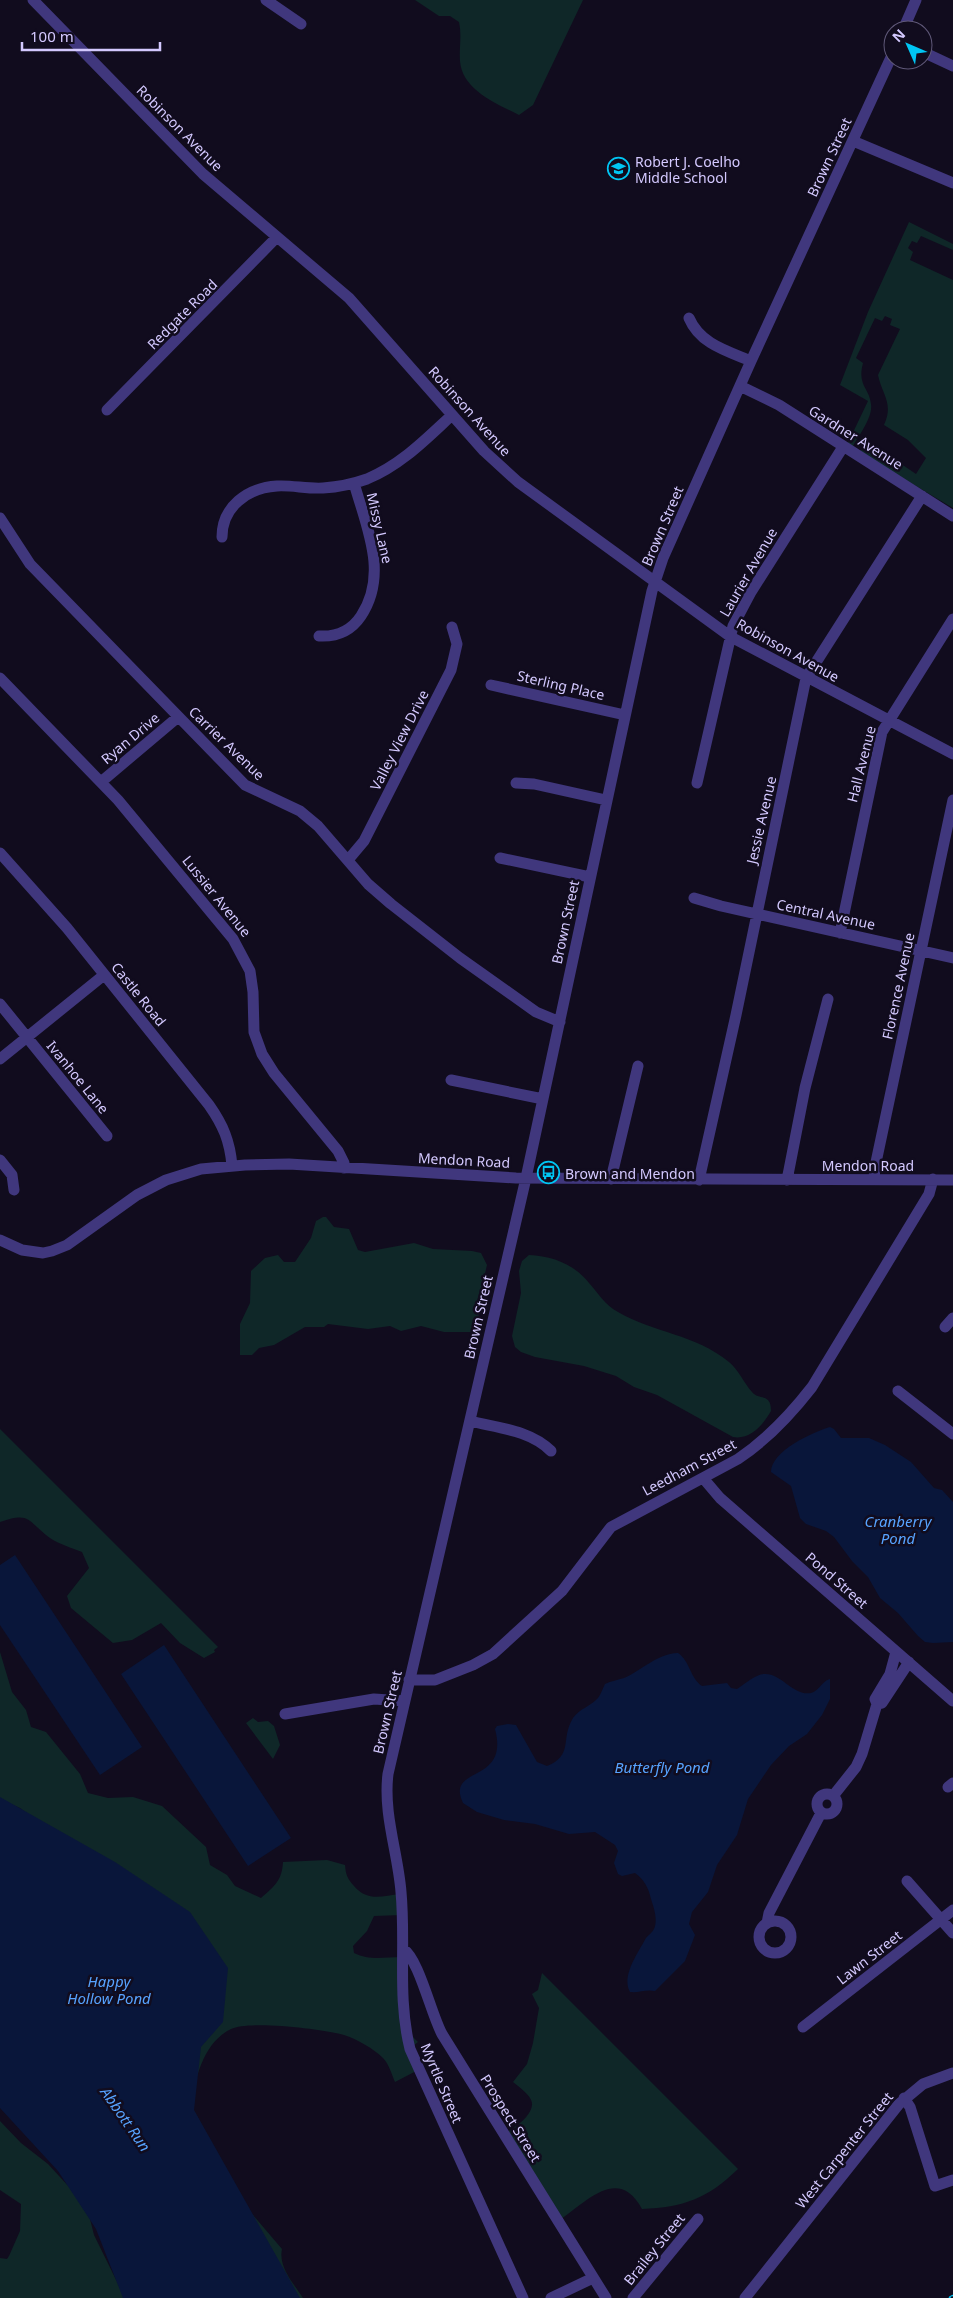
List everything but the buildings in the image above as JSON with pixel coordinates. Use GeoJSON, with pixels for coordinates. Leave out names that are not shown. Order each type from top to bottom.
{"type":"FeatureCollection","features":[{"type":"Feature","properties":{"kind":"street","name":"Robinson Avenue"},"geometry":{"type":"LineString","coordinates":[[32,0],[203,174],[349,298],[489,456],[518,482],[731,637],[953,754]]}},
{"type":"Feature","properties":{"kind":"street"},"geometry":{"type":"LineString","coordinates":[[266,0],[301,24]]}},
{"type":"Feature","properties":{"kind":"street"},"geometry":{"type":"LineString","coordinates":[[908,20],[916,0]]}},
{"type":"Feature","properties":{"kind":"street"},"geometry":{"type":"LineString","coordinates":[[933,57],[953,66]]}},
{"type":"Feature","properties":{"kind":"street","name":"Brown Street"},"geometry":{"type":"LineString","coordinates":[[392,1834],[387,1782],[404,1701],[526,1178],[606,800],[655,581],[751,361],[886,70]]}},
{"type":"Feature","properties":{"kind":"street"},"geometry":{"type":"LineString","coordinates":[[853,141],[953,183]]}},
{"type":"Feature","properties":{"kind":"street","name":"Redgate Road"},"geometry":{"type":"LineString","coordinates":[[107,410],[277,237]]}},
{"type":"Feature","properties":{"kind":"street"},"geometry":{"type":"LineString","coordinates":[[690,318],[695,329],[706,340],[751,361]]}},
{"type":"Feature","properties":{"kind":"street","name":"Gardner Avenue"},"geometry":{"type":"LineString","coordinates":[[740,386],[779,405],[842,447],[953,516]]}},
{"type":"Feature","properties":{"kind":"street"},"geometry":{"type":"LineString","coordinates":[[222,537],[223,523],[230,509],[240,499],[255,491],[277,486],[324,488],[354,483],[380,473],[393,465],[452,415]]}},
{"type":"Feature","properties":{"kind":"street","name":"Laurier Avenue"},"geometry":{"type":"LineString","coordinates":[[697,783],[733,626],[751,592],[842,447]]}},
{"type":"Feature","properties":{"kind":"street","name":"Missy Lane"},"geometry":{"type":"LineString","coordinates":[[318,636],[333,636],[353,626],[365,611],[374,584],[373,551],[354,483]]}},
{"type":"Feature","properties":{"kind":"street","name":"Jessie Avenue"},"geometry":{"type":"LineString","coordinates":[[699,1180],[792,755],[806,678],[922,496]]}},
{"type":"Feature","properties":{"kind":"street","name":"Carrier Avenue"},"geometry":{"type":"LineString","coordinates":[[0,518],[30,564],[245,785],[300,811],[318,826],[379,894],[460,958],[536,1012],[560,1022]]}},
{"type":"Feature","properties":{"kind":"street","name":"Hall Avenue"},"geometry":{"type":"LineString","coordinates":[[840,933],[882,732],[953,619]]}},
{"type":"Feature","properties":{"kind":"street","name":"Valley View Drive"},"geometry":{"type":"LineString","coordinates":[[348,860],[364,841],[451,670],[457,644],[452,627]]}},
{"type":"Feature","properties":{"kind":"street","name":"Lussier Avenue"},"geometry":{"type":"LineString","coordinates":[[0,678],[134,817],[240,950],[251,977],[253,1026],[262,1054],[274,1072],[338,1152],[344,1163],[344,1168]]}},
{"type":"Feature","properties":{"kind":"street","name":"Sterling Place"},"geometry":{"type":"LineString","coordinates":[[491,685],[625,715]]}},
{"type":"Feature","properties":{"kind":"street","name":"Ryan Drive"},"geometry":{"type":"LineString","coordinates":[[101,782],[178,717]]}},
{"type":"Feature","properties":{"kind":"street"},"geometry":{"type":"LineString","coordinates":[[516,783],[534,784],[606,800]]}},
{"type":"Feature","properties":{"kind":"street","name":"Florence Avenue"},"geometry":{"type":"LineString","coordinates":[[874,1179],[953,800]]}},
{"type":"Feature","properties":{"kind":"street","name":"Castle Road"},"geometry":{"type":"LineString","coordinates":[[0,853],[54,912],[221,1122],[228,1140],[232,1166]]}},
{"type":"Feature","properties":{"kind":"street"},"geometry":{"type":"LineString","coordinates":[[500,858],[590,877]]}},
{"type":"Feature","properties":{"kind":"street","name":"Central Avenue"},"geometry":{"type":"LineString","coordinates":[[694,898],[756,914],[953,958]]}},
{"type":"Feature","properties":{"kind":"street"},"geometry":{"type":"LineString","coordinates":[[0,1059],[104,975]]}},
{"type":"Feature","properties":{"kind":"street"},"geometry":{"type":"LineString","coordinates":[[787,1180],[806,1088],[828,999]]}},
{"type":"Feature","properties":{"kind":"street","name":"Ivanhoe Lane"},"geometry":{"type":"LineString","coordinates":[[0,1004],[107,1136]]}},
{"type":"Feature","properties":{"kind":"street"},"geometry":{"type":"LineString","coordinates":[[611,1179],[638,1066]]}},
{"type":"Feature","properties":{"kind":"street"},"geometry":{"type":"LineString","coordinates":[[451,1080],[543,1099]]}},
{"type":"Feature","properties":{"kind":"street"},"geometry":{"type":"LineString","coordinates":[[0,1160],[12,1175],[14,1190]]}},
{"type":"Feature","properties":{"kind":"street","name":"Mendon Road"},"geometry":{"type":"LineString","coordinates":[[0,1240],[12,1247],[34,1252],[43,1253],[60,1249],[151,1187],[190,1172],[232,1166],[290,1164],[526,1178],[953,1180]]}},
{"type":"Feature","properties":{"kind":"street","name":"Leedham Street"},"geometry":{"type":"LineString","coordinates":[[409,1680],[435,1680],[473,1665],[493,1654],[562,1591],[611,1527],[746,1454],[790,1413],[812,1388],[929,1194],[933,1180]]}},
{"type":"Feature","properties":{"kind":"street"},"geometry":{"type":"LineString","coordinates":[[945,1327],[953,1318]]}},
{"type":"Feature","properties":{"kind":"street"},"geometry":{"type":"LineString","coordinates":[[898,1391],[953,1434]]}},
{"type":"Feature","properties":{"kind":"street"},"geometry":{"type":"LineString","coordinates":[[470,1421],[529,1436],[544,1444],[551,1451]]}},
{"type":"Feature","properties":{"kind":"street","name":"Pond Street"},"geometry":{"type":"LineString","coordinates":[[703,1478],[720,1498],[953,1701]]}},
{"type":"Feature","properties":{"kind":"street"},"geometry":{"type":"LineString","coordinates":[[767,1923],[769,1913],[821,1813],[817,1804],[819,1798],[827,1794],[834,1796],[856,1767],[862,1754],[877,1704],[875,1699],[890,1674],[896,1652]]}},
{"type":"Feature","properties":{"kind":"street"},"geometry":{"type":"LineString","coordinates":[[877,1704],[882,1703],[909,1662]]}},
{"type":"Feature","properties":{"kind":"street"},"geometry":{"type":"LineString","coordinates":[[285,1714],[374,1699],[404,1701]]}},
{"type":"Feature","properties":{"kind":"street","name":"Myrtle Street"},"geometry":{"type":"LineString","coordinates":[[392,1834],[401,1889],[403,2008],[410,2049],[523,2298]]}},
{"type":"Feature","properties":{"kind":"street"},"geometry":{"type":"LineString","coordinates":[[907,1880],[953,1933]]}},
{"type":"Feature","properties":{"kind":"street","name":"Lawn Street"},"geometry":{"type":"LineString","coordinates":[[803,2027],[953,1910]]}},
{"type":"Feature","properties":{"kind":"street","name":"Prospect Street"},"geometry":{"type":"LineString","coordinates":[[402,1949],[413,1961],[433,2016],[442,2034],[606,2298]]}},
{"type":"Feature","properties":{"kind":"street","name":"West Carpenter Street"},"geometry":{"type":"LineString","coordinates":[[745,2298],[904,2098],[923,2084],[953,2073]]}},
{"type":"Feature","properties":{"kind":"street"},"geometry":{"type":"LineString","coordinates":[[904,2098],[910,2107],[935,2186],[953,2180]]}},
{"type":"Feature","properties":{"kind":"street","name":"Brailey Street"},"geometry":{"type":"LineString","coordinates":[[633,2298],[698,2219]]}},
{"type":"Feature","properties":{"kind":"street"},"geometry":{"type":"LineString","coordinates":[[551,2298],[593,2278]]}},
{"type":"Feature","properties":{"kind":"green space"},"geometry":{"type":"Polygon","coordinates":[[[415,0],[583,0],[533,105],[519,115],[482,95],[467,80],[462,71],[460,61],[459,22],[450,16],[439,16],[415,0]]]}},
{"type":"Feature","properties":{"kind":"green space"},"geometry":{"type":"Polygon","coordinates":[[[909,222],[953,244],[953,250],[921,236],[917,243],[912,241],[908,248],[913,252],[910,260],[953,280],[953,508],[862,454],[861,450],[866,440],[916,474],[926,458],[908,440],[884,425],[888,405],[878,375],[900,329],[890,325],[892,319],[885,316],[882,321],[875,318],[856,358],[863,363],[861,377],[870,398],[871,409],[870,415],[852,448],[847,445],[868,401],[840,385],[868,312],[909,222]]]}},
{"type":"Feature","properties":{"kind":"green space"},"geometry":{"type":"Polygon","coordinates":[[[326,1217],[334,1227],[349,1229],[358,1250],[365,1252],[414,1243],[433,1249],[481,1253],[487,1265],[481,1290],[478,1322],[475,1329],[471,1332],[444,1332],[421,1326],[401,1331],[390,1326],[368,1329],[328,1324],[324,1327],[305,1327],[274,1345],[259,1348],[252,1355],[240,1355],[240,1324],[250,1303],[251,1271],[265,1258],[278,1255],[284,1262],[295,1262],[311,1238],[316,1221],[326,1217]]]}},
{"type":"Feature","properties":{"kind":"green space"},"geometry":{"type":"Polygon","coordinates":[[[529,1255],[554,1259],[577,1271],[605,1302],[618,1312],[646,1325],[688,1339],[716,1353],[732,1365],[755,1395],[769,1401],[771,1411],[768,1416],[750,1434],[733,1437],[657,1395],[634,1387],[616,1376],[584,1366],[535,1357],[521,1352],[515,1347],[512,1336],[521,1293],[519,1271],[522,1261],[529,1255]]]}},
{"type":"Feature","properties":{"kind":"green space"},"geometry":{"type":"Polygon","coordinates":[[[0,1429],[218,1647],[214,1650],[215,1652],[204,1658],[180,1643],[161,1623],[132,1640],[113,1643],[71,1608],[67,1596],[89,1568],[82,1552],[50,1538],[23,1518],[18,1517],[0,1522],[0,1429]]]}},
{"type":"Feature","properties":{"kind":"green space"},"geometry":{"type":"Polygon","coordinates":[[[0,1652],[12,1692],[26,1710],[31,1727],[46,1732],[80,1774],[88,1793],[108,1798],[133,1797],[162,1806],[206,1847],[210,1865],[227,1875],[235,1886],[261,1898],[277,1882],[281,1874],[283,1862],[327,1860],[345,1865],[346,1874],[350,1881],[364,1894],[381,1897],[401,1894],[402,1915],[374,1916],[367,1931],[353,1946],[354,1953],[366,1957],[402,1957],[411,2035],[418,2042],[413,2046],[420,2069],[395,2082],[389,2066],[383,2058],[360,2042],[344,2035],[287,2026],[240,2026],[221,2035],[208,2051],[199,2071],[190,2103],[247,2208],[282,2249],[281,2256],[285,2269],[303,2298],[294,2298],[39,1823],[20,1808],[0,1799],[0,1652]]]}},
{"type":"Feature","properties":{"kind":"green space"},"geometry":{"type":"Polygon","coordinates":[[[253,1718],[258,1722],[268,1721],[274,1726],[280,1745],[273,1759],[246,1723],[253,1718]]]}},
{"type":"Feature","properties":{"kind":"green space"},"geometry":{"type":"Polygon","coordinates":[[[542,1973],[738,2169],[716,2188],[694,2200],[670,2206],[642,2209],[633,2196],[623,2190],[613,2188],[592,2196],[561,2219],[507,2132],[527,2116],[532,2107],[529,2097],[513,2082],[527,2064],[533,2043],[539,2008],[532,1994],[538,1990],[542,1973]]]}},
{"type":"Feature","properties":{"kind":"green space"},"geometry":{"type":"Polygon","coordinates":[[[0,2121],[21,2143],[48,2164],[71,2189],[90,2219],[94,2235],[125,2298],[0,2298],[0,2258],[7,2259],[20,2231],[21,2204],[0,2190],[0,2121]]]}},
{"type":"Feature","properties":{"kind":"water","name":"Cranberry Pond"},"geometry":{"type":"Polygon","coordinates":[[[830,1427],[841,1438],[869,1438],[885,1445],[911,1462],[934,1488],[942,1490],[953,1502],[953,1642],[925,1642],[918,1636],[898,1613],[880,1598],[868,1577],[852,1561],[834,1537],[826,1531],[806,1524],[800,1518],[791,1486],[771,1472],[773,1464],[785,1450],[804,1438],[830,1427]]]}},
{"type":"Feature","properties":{"kind":"water"},"geometry":{"type":"Polygon","coordinates":[[[15,1555],[142,1747],[100,1775],[0,1625],[0,1565],[15,1555]]]}},
{"type":"Feature","properties":{"kind":"water"},"geometry":{"type":"Polygon","coordinates":[[[164,1645],[291,1838],[248,1866],[121,1674],[164,1645]]]}},
{"type":"Feature","properties":{"kind":"water","name":"Butterfly Pond"},"geometry":{"type":"Polygon","coordinates":[[[678,1653],[685,1660],[695,1679],[702,1686],[727,1683],[731,1688],[737,1689],[754,1677],[765,1674],[778,1678],[797,1691],[811,1693],[830,1679],[830,1699],[822,1715],[807,1734],[789,1746],[771,1765],[748,1799],[737,1835],[717,1865],[708,1892],[692,1912],[689,1924],[695,1935],[685,1961],[655,1991],[630,1992],[628,1986],[629,1972],[646,1938],[654,1929],[656,1918],[649,1892],[641,1878],[635,1873],[622,1876],[618,1874],[614,1863],[618,1851],[615,1845],[595,1832],[569,1834],[535,1824],[504,1820],[477,1812],[463,1803],[460,1791],[463,1783],[487,1767],[494,1759],[497,1747],[495,1729],[497,1726],[516,1725],[537,1762],[547,1766],[555,1762],[564,1752],[567,1733],[573,1718],[578,1712],[598,1698],[605,1684],[631,1675],[663,1656],[678,1653]]]}},
{"type":"Feature","properties":{"kind":"water","name":"Happy Hollow Pond"},"geometry":{"type":"Polygon","coordinates":[[[0,1797],[115,1862],[190,1912],[228,1968],[223,2022],[201,2047],[194,2110],[300,2298],[123,2298],[96,2229],[58,2171],[0,2108],[0,1797]]]}},
{"type":"Feature","properties":{"kind":"place","name":"Robert J. Coelho Middle School"},"geometry":{"type":"Point","coordinates":[619,169]}},
{"type":"Feature","properties":{"kind":"place","name":"Brown and Mendon"},"geometry":{"type":"Point","coordinates":[549,1173]}},
{"type":"Feature","properties":{"kind":"water label","name":"Abbott Run"},"geometry":{"type":"Point","coordinates":[126,2119]}}]}
